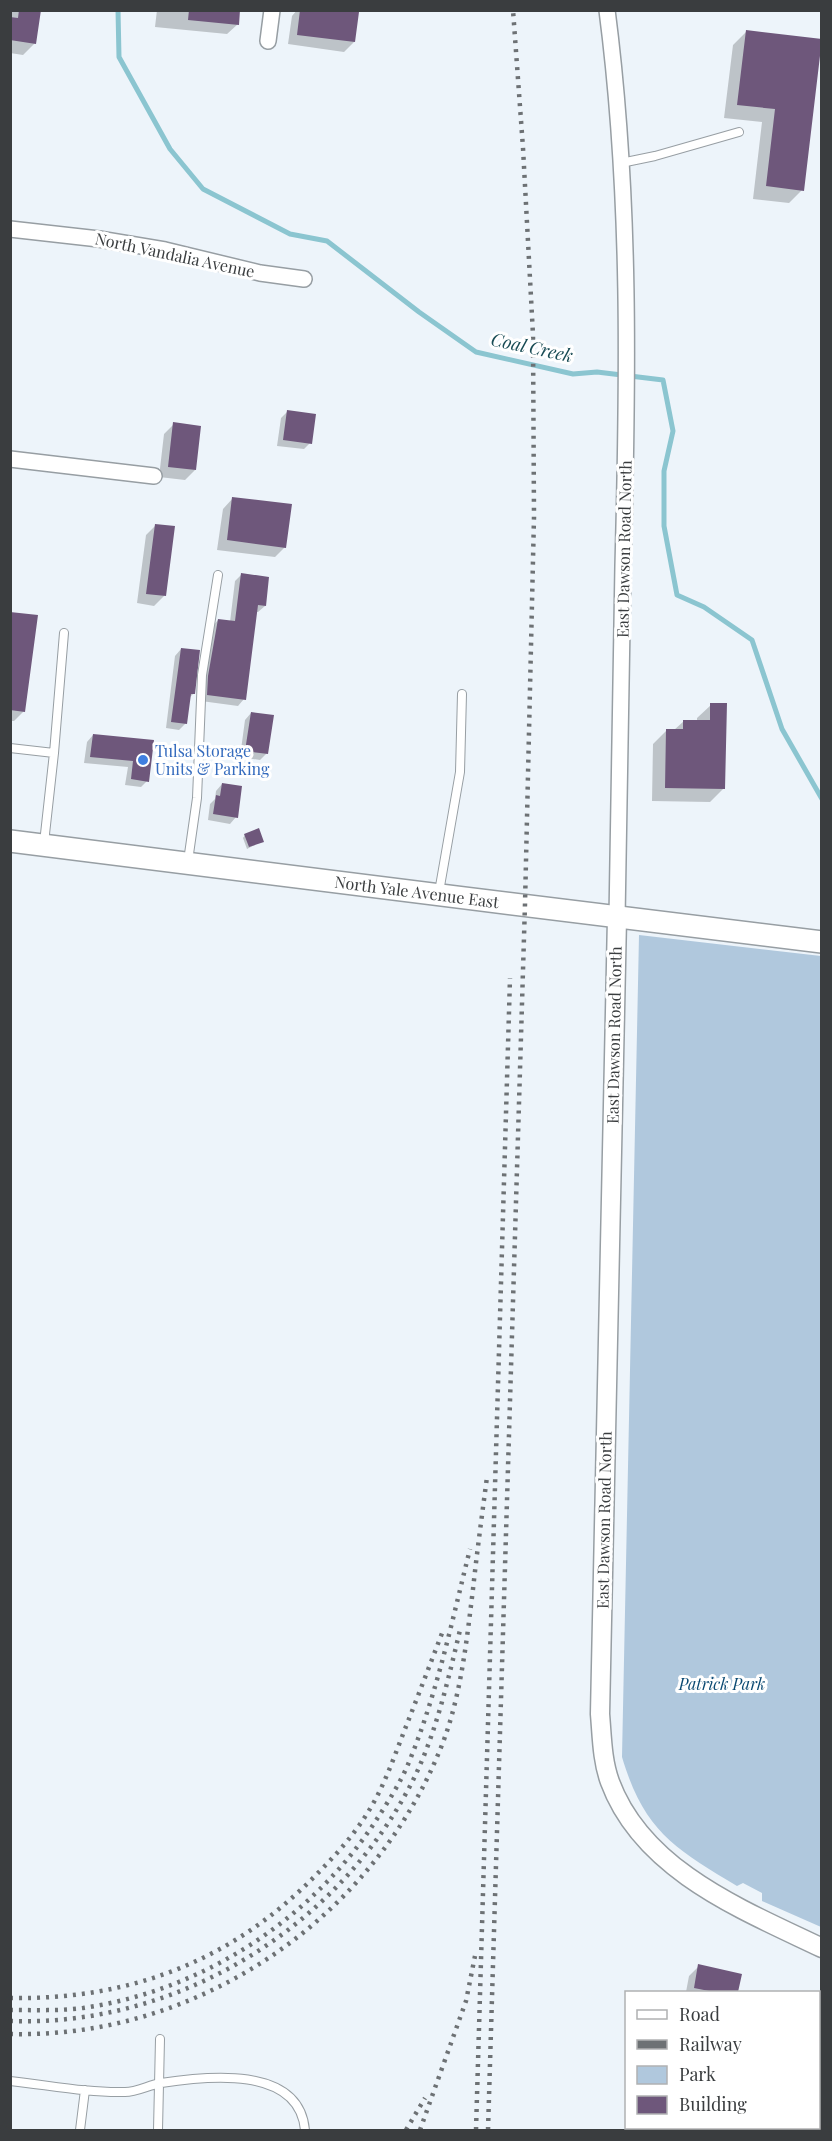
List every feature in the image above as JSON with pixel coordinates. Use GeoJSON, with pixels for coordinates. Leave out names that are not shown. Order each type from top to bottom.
{"type":"FeatureCollection","features":[{"type":"Feature","properties":{"kind":"main road","name":"North Yale Avenue East"},"geometry":{"type":"LineString","coordinates":[[10,841],[822,942]]}},
{"type":"Feature","properties":{"kind":"street"},"geometry":{"type":"LineString","coordinates":[[268,41],[272,10]]}},
{"type":"Feature","properties":{"kind":"street","name":"East Dawson Road North"},"geometry":{"type":"LineString","coordinates":[[607,10],[620,163],[626,284],[627,392],[600,1702],[603,1756],[610,1782],[623,1809],[643,1837],[676,1870],[742,1909],[822,1948]]}},
{"type":"Feature","properties":{"kind":"street","name":"North Vandalia Avenue"},"geometry":{"type":"LineString","coordinates":[[10,229],[99,239],[165,250],[260,273],[304,279]]}},
{"type":"Feature","properties":{"kind":"street"},"geometry":{"type":"LineString","coordinates":[[10,459],[154,476]]}},
{"type":"Feature","properties":{"kind":"lane"},"geometry":{"type":"LineString","coordinates":[[620,163],[655,156],[739,132]]}},
{"type":"Feature","properties":{"kind":"lane"},"geometry":{"type":"LineString","coordinates":[[188,862],[197,798],[202,675],[218,575]]}},
{"type":"Feature","properties":{"kind":"lane"},"geometry":{"type":"LineString","coordinates":[[43,845],[54,753],[64,633]]}},
{"type":"Feature","properties":{"kind":"lane"},"geometry":{"type":"LineString","coordinates":[[439,893],[460,772],[462,694]]}},
{"type":"Feature","properties":{"kind":"lane"},"geometry":{"type":"LineString","coordinates":[[10,748],[54,753]]}},
{"type":"Feature","properties":{"kind":"lane"},"geometry":{"type":"LineString","coordinates":[[158,2130],[160,2039]]}},
{"type":"Feature","properties":{"kind":"lane"},"geometry":{"type":"LineString","coordinates":[[10,2081],[85,2090],[128,2092],[159,2083],[218,2077],[259,2081],[277,2088],[295,2104],[305,2130]]}},
{"type":"Feature","properties":{"kind":"lane"},"geometry":{"type":"LineString","coordinates":[[80,2130],[85,2090]]}},
{"type":"Feature","properties":{"kind":"green space","name":"Patrick Park"},"geometry":{"type":"Polygon","coordinates":[[[639,935],[821,956],[821,1927],[762,1901],[762,1893],[743,1883],[737,1886],[679,1848],[651,1820],[640,1803],[622,1757],[639,935]]]}},
{"type":"Feature","properties":{"kind":"building"},"geometry":{"type":"Polygon","coordinates":[[[19,10],[41,10],[36,44],[10,40],[10,17],[18,18],[19,10]]]}},
{"type":"Feature","properties":{"kind":"building"},"geometry":{"type":"Polygon","coordinates":[[[189,10],[240,10],[239,25],[188,20],[189,10]]]}},
{"type":"Feature","properties":{"kind":"building"},"geometry":{"type":"Polygon","coordinates":[[[300,10],[359,12],[355,42],[297,35],[300,10]]]}},
{"type":"Feature","properties":{"kind":"building"},"geometry":{"type":"Polygon","coordinates":[[[746,30],[822,39],[804,191],[766,186],[775,109],[737,105],[746,30]]]}},
{"type":"Feature","properties":{"kind":"building"},"geometry":{"type":"Polygon","coordinates":[[[287,410],[316,414],[312,444],[283,440],[287,410]]]}},
{"type":"Feature","properties":{"kind":"building"},"geometry":{"type":"Polygon","coordinates":[[[173,422],[201,426],[196,470],[168,467],[173,422]]]}},
{"type":"Feature","properties":{"kind":"building"},"geometry":{"type":"Polygon","coordinates":[[[232,497],[292,504],[286,548],[227,540],[232,497]]]}},
{"type":"Feature","properties":{"kind":"building"},"geometry":{"type":"Polygon","coordinates":[[[155,524],[175,526],[166,596],[146,594],[155,524]]]}},
{"type":"Feature","properties":{"kind":"building"},"geometry":{"type":"Polygon","coordinates":[[[241,573],[269,577],[266,606],[258,605],[246,700],[207,695],[218,619],[235,621],[241,573]]]}},
{"type":"Feature","properties":{"kind":"building"},"geometry":{"type":"Polygon","coordinates":[[[10,612],[38,615],[25,712],[10,710],[10,612]]]}},
{"type":"Feature","properties":{"kind":"building"},"geometry":{"type":"Polygon","coordinates":[[[181,648],[200,650],[195,694],[191,694],[187,724],[171,722],[181,648]]]}},
{"type":"Feature","properties":{"kind":"building"},"geometry":{"type":"Polygon","coordinates":[[[710,703],[727,703],[725,789],[665,788],[666,729],[683,729],[683,720],[710,720],[710,703]]]}},
{"type":"Feature","properties":{"kind":"building"},"geometry":{"type":"Polygon","coordinates":[[[251,712],[274,715],[268,754],[245,751],[251,712]]]}},
{"type":"Feature","properties":{"kind":"building"},"geometry":{"type":"Polygon","coordinates":[[[93,734],[154,740],[149,782],[131,779],[133,761],[90,757],[93,734]]]}},
{"type":"Feature","properties":{"kind":"building"},"geometry":{"type":"Polygon","coordinates":[[[222,783],[242,786],[238,818],[213,814],[216,795],[220,796],[222,783]]]}},
{"type":"Feature","properties":{"kind":"building"},"geometry":{"type":"Polygon","coordinates":[[[259,828],[264,842],[249,847],[244,834],[259,828]]]}},
{"type":"Feature","properties":{"kind":"building"},"geometry":{"type":"Polygon","coordinates":[[[698,1964],[742,1974],[738,1991],[709,1991],[694,1988],[698,1964]]]}},
{"type":"Feature","properties":{"kind":"waterway","name":"Coal Creek"},"geometry":{"type":"LineString","coordinates":[[118,10],[119,57],[170,149],[203,189],[290,234],[327,241],[419,312],[476,352],[573,374],[597,372],[663,380],[673,431],[664,471],[664,526],[677,595],[704,607],[752,640],[782,729],[822,799]]}},
{"type":"Feature","properties":{"kind":"railway"},"geometry":{"type":"LineString","coordinates":[[488,2130],[525,904],[534,517],[533,335],[513,10]]}},
{"type":"Feature","properties":{"kind":"railway"},"geometry":{"type":"LineString","coordinates":[[476,2130],[510,978]]}},
{"type":"Feature","properties":{"kind":"railway"},"geometry":{"type":"LineString","coordinates":[[10,2034],[78,2030],[144,2016],[207,1993],[266,1960],[319,1919],[366,1871],[406,1817],[445,1737],[457,1696],[465,1653],[487,1477]]}},
{"type":"Feature","properties":{"kind":"railway"},"geometry":{"type":"LineString","coordinates":[[10,2010],[83,2008],[126,1999],[168,1986],[209,1968],[247,1947],[316,1893],[373,1825],[405,1770],[436,1684],[470,1549]]}},
{"type":"Feature","properties":{"kind":"railway"},"geometry":{"type":"LineString","coordinates":[[10,2021],[70,2019],[128,2008],[184,1989],[238,1963],[287,1931],[332,1891],[371,1847],[404,1797],[432,1735],[461,1626]]}},
{"type":"Feature","properties":{"kind":"railway"},"geometry":{"type":"LineString","coordinates":[[10,1998],[54,1997],[97,1992],[137,1983],[176,1970],[250,1931],[284,1905],[337,1853],[357,1829],[374,1802],[393,1761],[444,1628]]}},
{"type":"Feature","properties":{"kind":"railway"},"geometry":{"type":"LineString","coordinates":[[420,2130],[466,2001],[475,1956]]}},
{"type":"Feature","properties":{"kind":"railway"},"geometry":{"type":"LineString","coordinates":[[406,2130],[425,2098]]}},
{"type":"Feature","properties":{"kind":"place","name":"Tulsa Storage Units & Parking"},"geometry":{"type":"Point","coordinates":[143,760]}}]}
